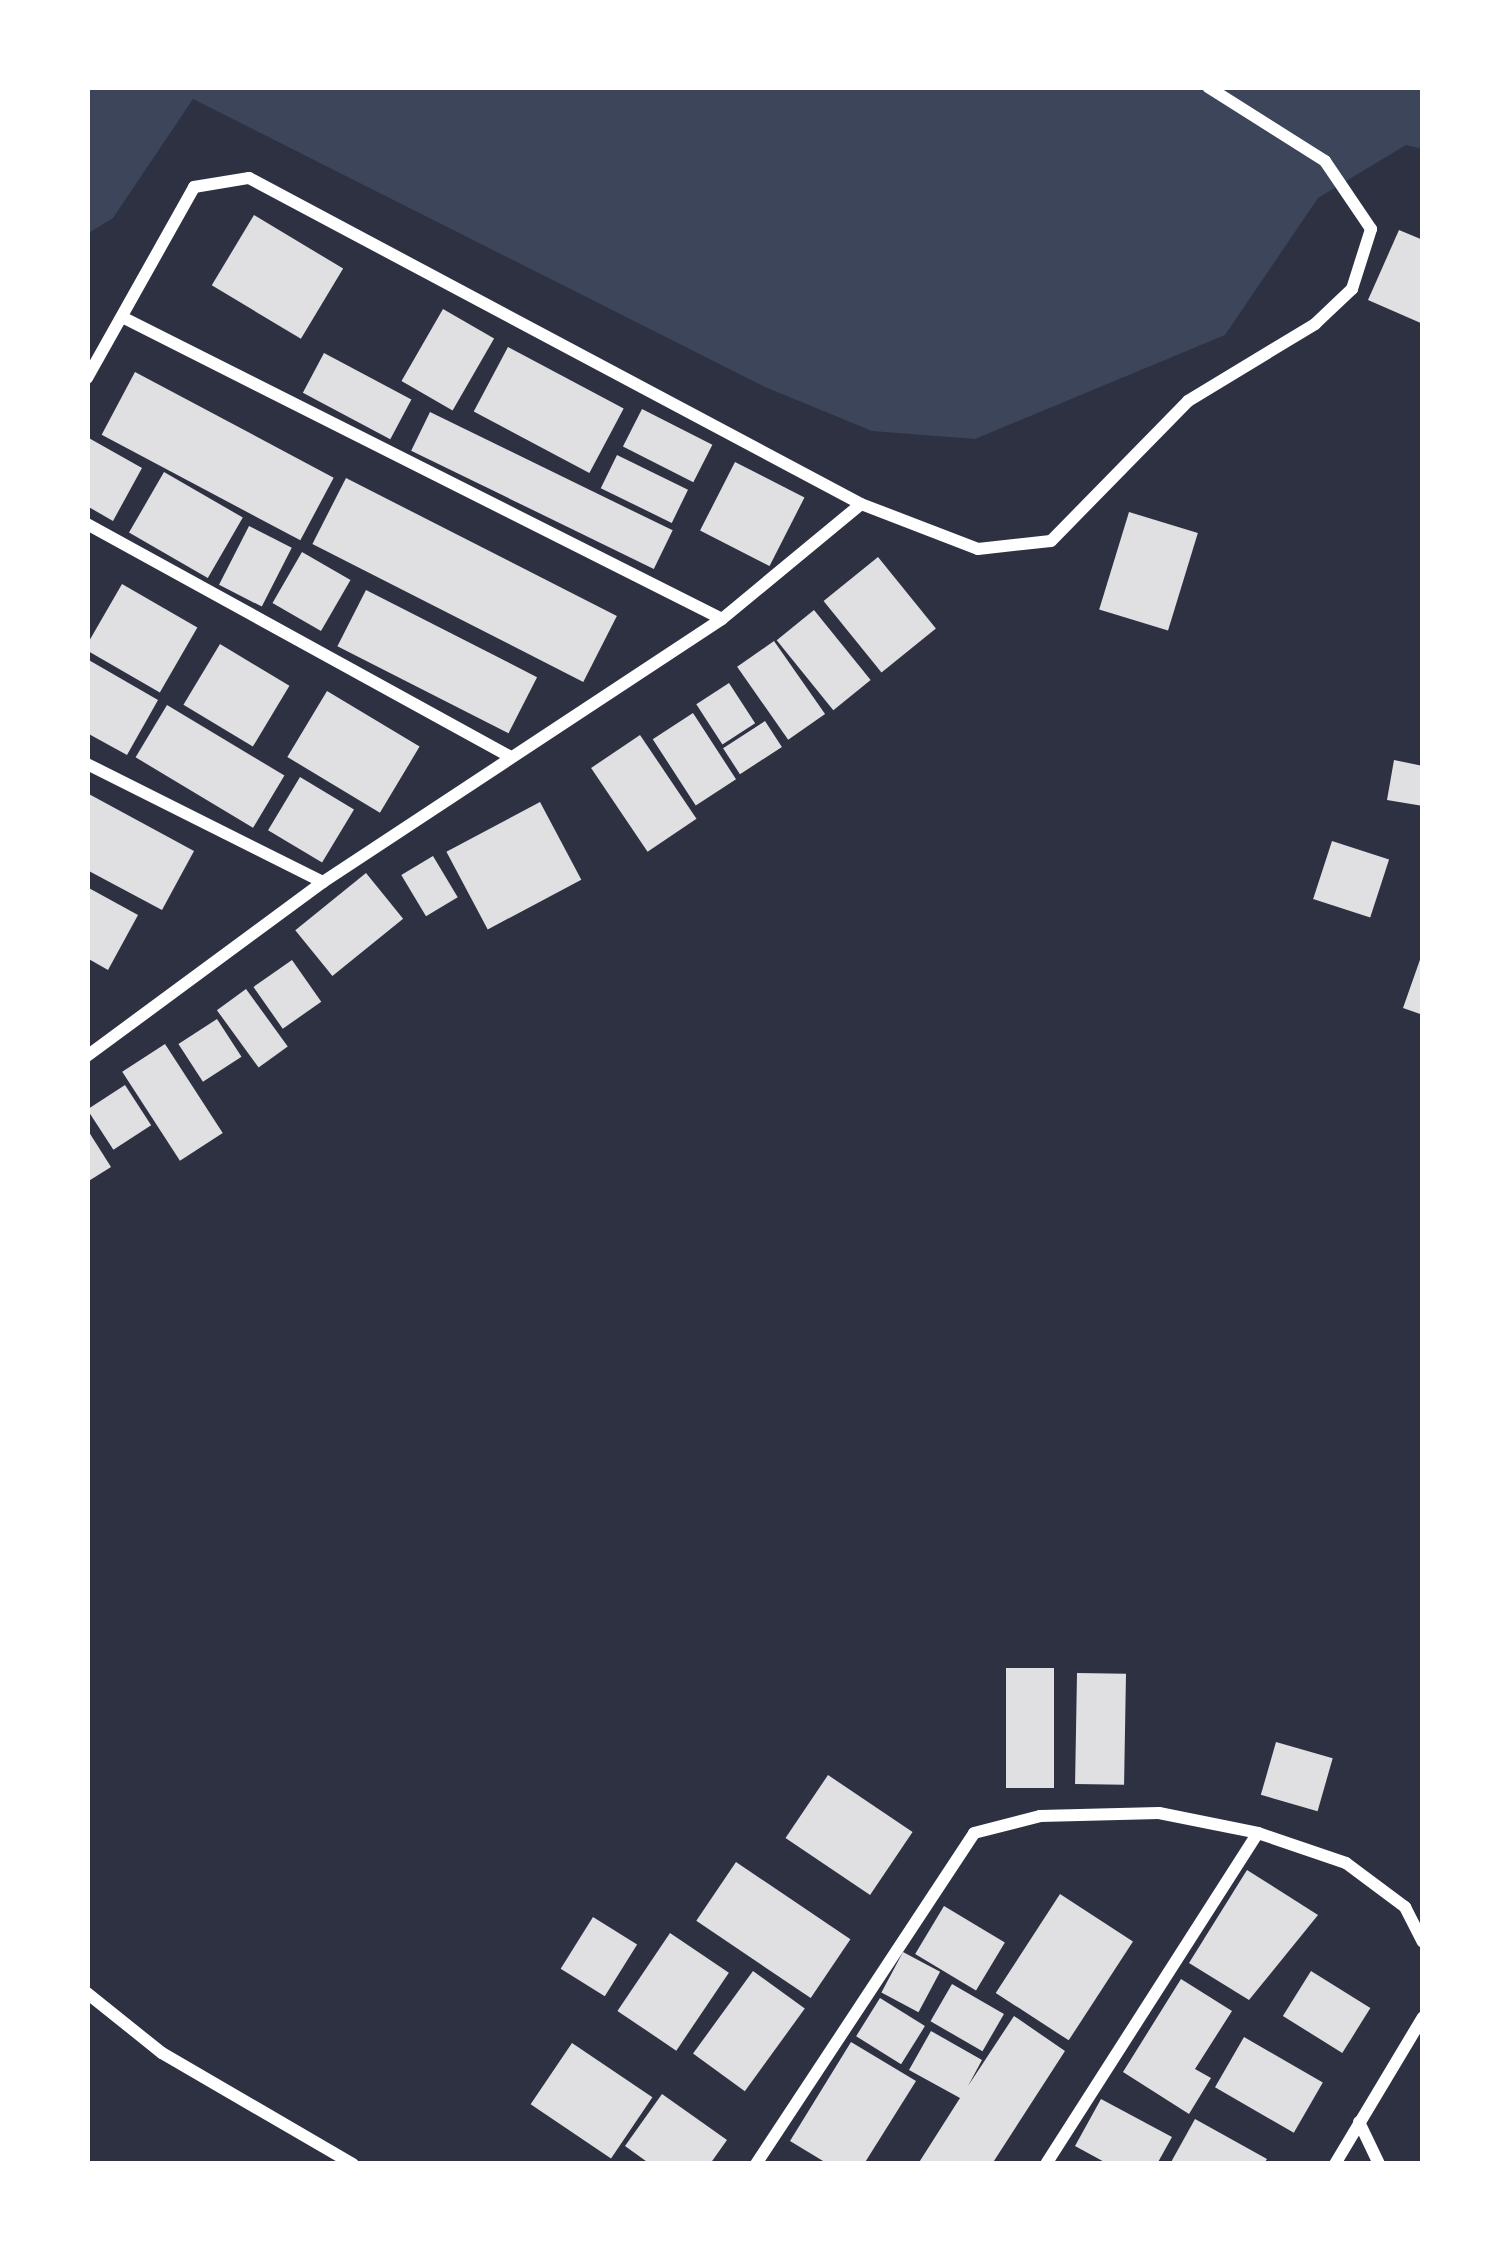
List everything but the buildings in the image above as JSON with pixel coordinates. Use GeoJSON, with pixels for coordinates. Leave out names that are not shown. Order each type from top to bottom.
{"type":"FeatureCollection","features":[{"type":"Feature","properties":{"kind":"street"},"geometry":{"type":"LineString","coordinates":[[87,377],[126,319],[194,187],[249,178],[861,504],[978,549],[1051,541],[1189,401],[1352,289],[1371,229],[1344,184],[1325,160],[1208,87]]}},
{"type":"Feature","properties":{"kind":"street"},"geometry":{"type":"LineString","coordinates":[[126,319],[722,619]]}},
{"type":"Feature","properties":{"kind":"street"},"geometry":{"type":"LineString","coordinates":[[87,1056],[322,882],[722,619],[861,504]]}},
{"type":"Feature","properties":{"kind":"street"},"geometry":{"type":"LineString","coordinates":[[87,524],[511,757]]}},
{"type":"Feature","properties":{"kind":"street"},"geometry":{"type":"LineString","coordinates":[[87,764],[322,882]]}},
{"type":"Feature","properties":{"kind":"street"},"geometry":{"type":"LineString","coordinates":[[756,2164],[974,1833],[1040,1816],[1159,1813],[1258,1833],[1346,1863],[1405,1907],[1423,1942]]}},
{"type":"Feature","properties":{"kind":"street"},"geometry":{"type":"LineString","coordinates":[[1046,2164],[1258,1833]]}},
{"type":"Feature","properties":{"kind":"street"},"geometry":{"type":"LineString","coordinates":[[87,1993],[162,2053],[353,2164]]}},
{"type":"Feature","properties":{"kind":"street"},"geometry":{"type":"LineString","coordinates":[[1335,2164],[1423,2017]]}},
{"type":"Feature","properties":{"kind":"street"},"geometry":{"type":"LineString","coordinates":[[1360,2122],[1378,2164]]}},
{"type":"Feature","properties":{"kind":"shaded area"},"geometry":{"type":"Polygon","coordinates":[[[87,87],[1423,87],[1423,149],[1406,145],[1318,198],[1225,335],[975,439],[872,431],[765,387],[193,99],[113,218],[87,234],[87,87]]]}}]}
